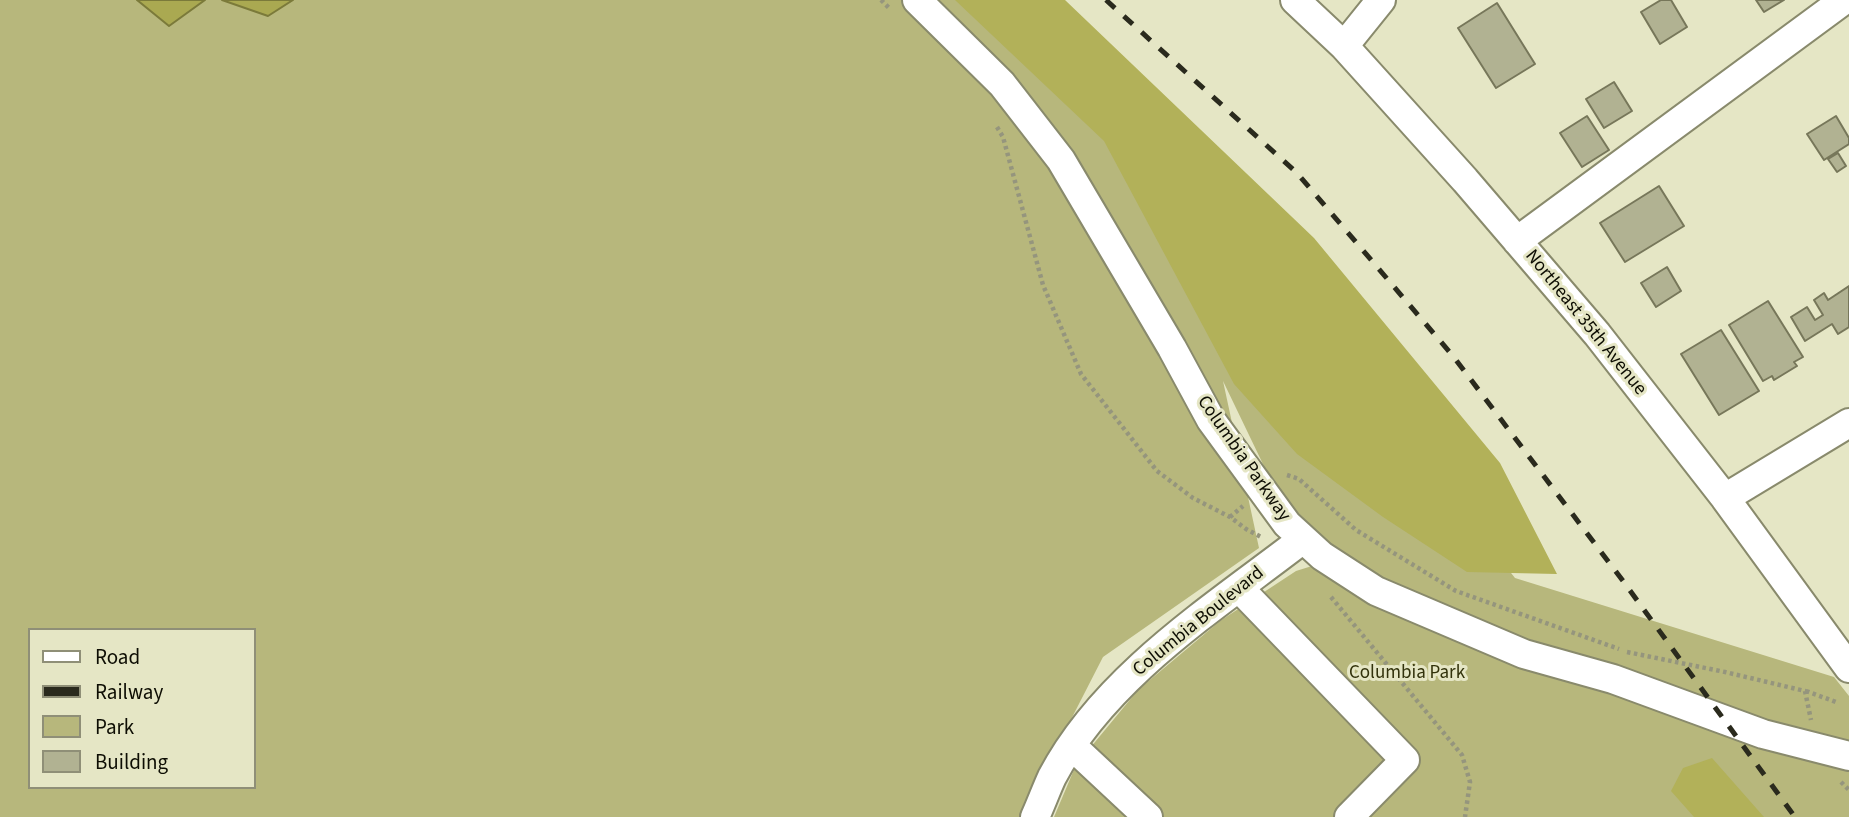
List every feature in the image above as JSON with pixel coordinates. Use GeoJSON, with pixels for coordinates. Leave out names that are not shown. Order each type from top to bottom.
{"type":"FeatureCollection","features":[{"type":"Feature","properties":{"kind":"street","name":"Northeast 35th Avenue"},"geometry":{"type":"LineString","coordinates":[[1295,0],[1344,46],[1597,334],[1725,498],[1838,633],[1849,668]]}},
{"type":"Feature","properties":{"kind":"street"},"geometry":{"type":"LineString","coordinates":[[1344,46],[1381,0]]}},
{"type":"Feature","properties":{"kind":"street"},"geometry":{"type":"LineString","coordinates":[[1517,241],[1844,0]]}},
{"type":"Feature","properties":{"kind":"street","name":"Columbia Parkway"},"geometry":{"type":"LineString","coordinates":[[908,8],[1002,84],[1060,160],[1172,348],[1211,420],[1287,524],[1322,556],[1376,591],[1524,654],[1613,679],[1763,734],[1849,755]]}},
{"type":"Feature","properties":{"kind":"street"},"geometry":{"type":"LineString","coordinates":[[1725,498],[1849,423]]}},
{"type":"Feature","properties":{"kind":"street","name":"Columbia Boulevard"},"geometry":{"type":"LineString","coordinates":[[1035,817],[1052,778],[1104,704],[1152,656],[1303,539]]}},
{"type":"Feature","properties":{"kind":"street"},"geometry":{"type":"LineString","coordinates":[[1239,588],[1405,760],[1349,817]]}},
{"type":"Feature","properties":{"kind":"street"},"geometry":{"type":"LineString","coordinates":[[1072,746],[1148,817]]}},
{"type":"Feature","properties":{"kind":"path"},"geometry":{"type":"LineString","coordinates":[[881,0],[908,8]]}},
{"type":"Feature","properties":{"kind":"path"},"geometry":{"type":"LineString","coordinates":[[991,117],[1003,137],[1044,285],[1081,374],[1157,471],[1193,498],[1265,539]]}},
{"type":"Feature","properties":{"kind":"path"},"geometry":{"type":"LineString","coordinates":[[1278,478],[1287,475],[1299,479],[1356,530],[1456,591],[1624,651],[1805,691],[1836,702]]}},
{"type":"Feature","properties":{"kind":"path"},"geometry":{"type":"LineString","coordinates":[[1324,588],[1462,755],[1470,782],[1465,817]]}},
{"type":"Feature","properties":{"kind":"path"},"geometry":{"type":"LineString","coordinates":[[1805,691],[1810,715]]}},
{"type":"Feature","properties":{"kind":"green space","name":"Columbia Park"},"geometry":{"type":"Polygon","coordinates":[[[0,0],[986,0],[1342,357],[1515,578],[1834,677],[1849,696],[1849,817],[1054,817],[1076,765],[1138,690],[1220,621],[1296,571],[1312,566],[1223,381],[1259,548],[1103,657],[1021,817],[0,817],[0,0]]]}},
{"type":"Feature","properties":{"kind":"shaded area"},"geometry":{"type":"Polygon","coordinates":[[[137,0],[205,0],[169,26],[137,0]]]}},
{"type":"Feature","properties":{"kind":"shaded area"},"geometry":{"type":"Polygon","coordinates":[[[222,0],[293,0],[268,16],[222,0]]]}},
{"type":"Feature","properties":{"kind":"shaded area"},"geometry":{"type":"Polygon","coordinates":[[[955,0],[1065,0],[1314,238],[1500,463],[1557,574],[1467,572],[1383,517],[1297,454],[1234,384],[1104,141],[955,0]]]}},
{"type":"Feature","properties":{"kind":"shaded area"},"geometry":{"type":"Polygon","coordinates":[[[1712,758],[1764,817],[1694,817],[1671,791],[1683,768],[1712,758]]]}},
{"type":"Feature","properties":{"kind":"building"},"geometry":{"type":"Polygon","coordinates":[[[1661,0],[1671,0],[1687,27],[1660,44],[1641,12],[1661,0]]]}},
{"type":"Feature","properties":{"kind":"building"},"geometry":{"type":"Polygon","coordinates":[[[1756,0],[1784,0],[1764,12],[1756,0]]]}},
{"type":"Feature","properties":{"kind":"building"},"geometry":{"type":"Polygon","coordinates":[[[1497,3],[1535,64],[1496,88],[1458,28],[1497,3]]]}},
{"type":"Feature","properties":{"kind":"building"},"geometry":{"type":"Polygon","coordinates":[[[1614,82],[1632,111],[1604,128],[1586,99],[1614,82]]]}},
{"type":"Feature","properties":{"kind":"building"},"geometry":{"type":"Polygon","coordinates":[[[1587,116],[1609,150],[1582,167],[1560,133],[1587,116]]]}},
{"type":"Feature","properties":{"kind":"building"},"geometry":{"type":"Polygon","coordinates":[[[1836,116],[1849,138],[1849,144],[1824,160],[1807,134],[1836,116]]]}},
{"type":"Feature","properties":{"kind":"building"},"geometry":{"type":"Polygon","coordinates":[[[1838,153],[1846,166],[1837,172],[1828,159],[1838,153]]]}},
{"type":"Feature","properties":{"kind":"building"},"geometry":{"type":"Polygon","coordinates":[[[1659,186],[1684,226],[1625,262],[1600,223],[1659,186]]]}},
{"type":"Feature","properties":{"kind":"building"},"geometry":{"type":"Polygon","coordinates":[[[1667,267],[1681,291],[1656,307],[1641,283],[1667,267]]]}},
{"type":"Feature","properties":{"kind":"building"},"geometry":{"type":"Polygon","coordinates":[[[1849,286],[1849,327],[1838,334],[1832,324],[1805,341],[1791,317],[1807,307],[1815,320],[1823,315],[1814,300],[1824,293],[1828,300],[1849,286]]]}},
{"type":"Feature","properties":{"kind":"building"},"geometry":{"type":"Polygon","coordinates":[[[1768,301],[1803,357],[1794,362],[1797,366],[1774,380],[1772,376],[1763,381],[1729,325],[1768,301]]]}},
{"type":"Feature","properties":{"kind":"building"},"geometry":{"type":"Polygon","coordinates":[[[1721,330],[1759,391],[1719,415],[1681,354],[1721,330]]]}},
{"type":"Feature","properties":{"kind":"railway"},"geometry":{"type":"LineString","coordinates":[[1106,0],[1297,173],[1453,356],[1623,581],[1795,817]]}}]}
